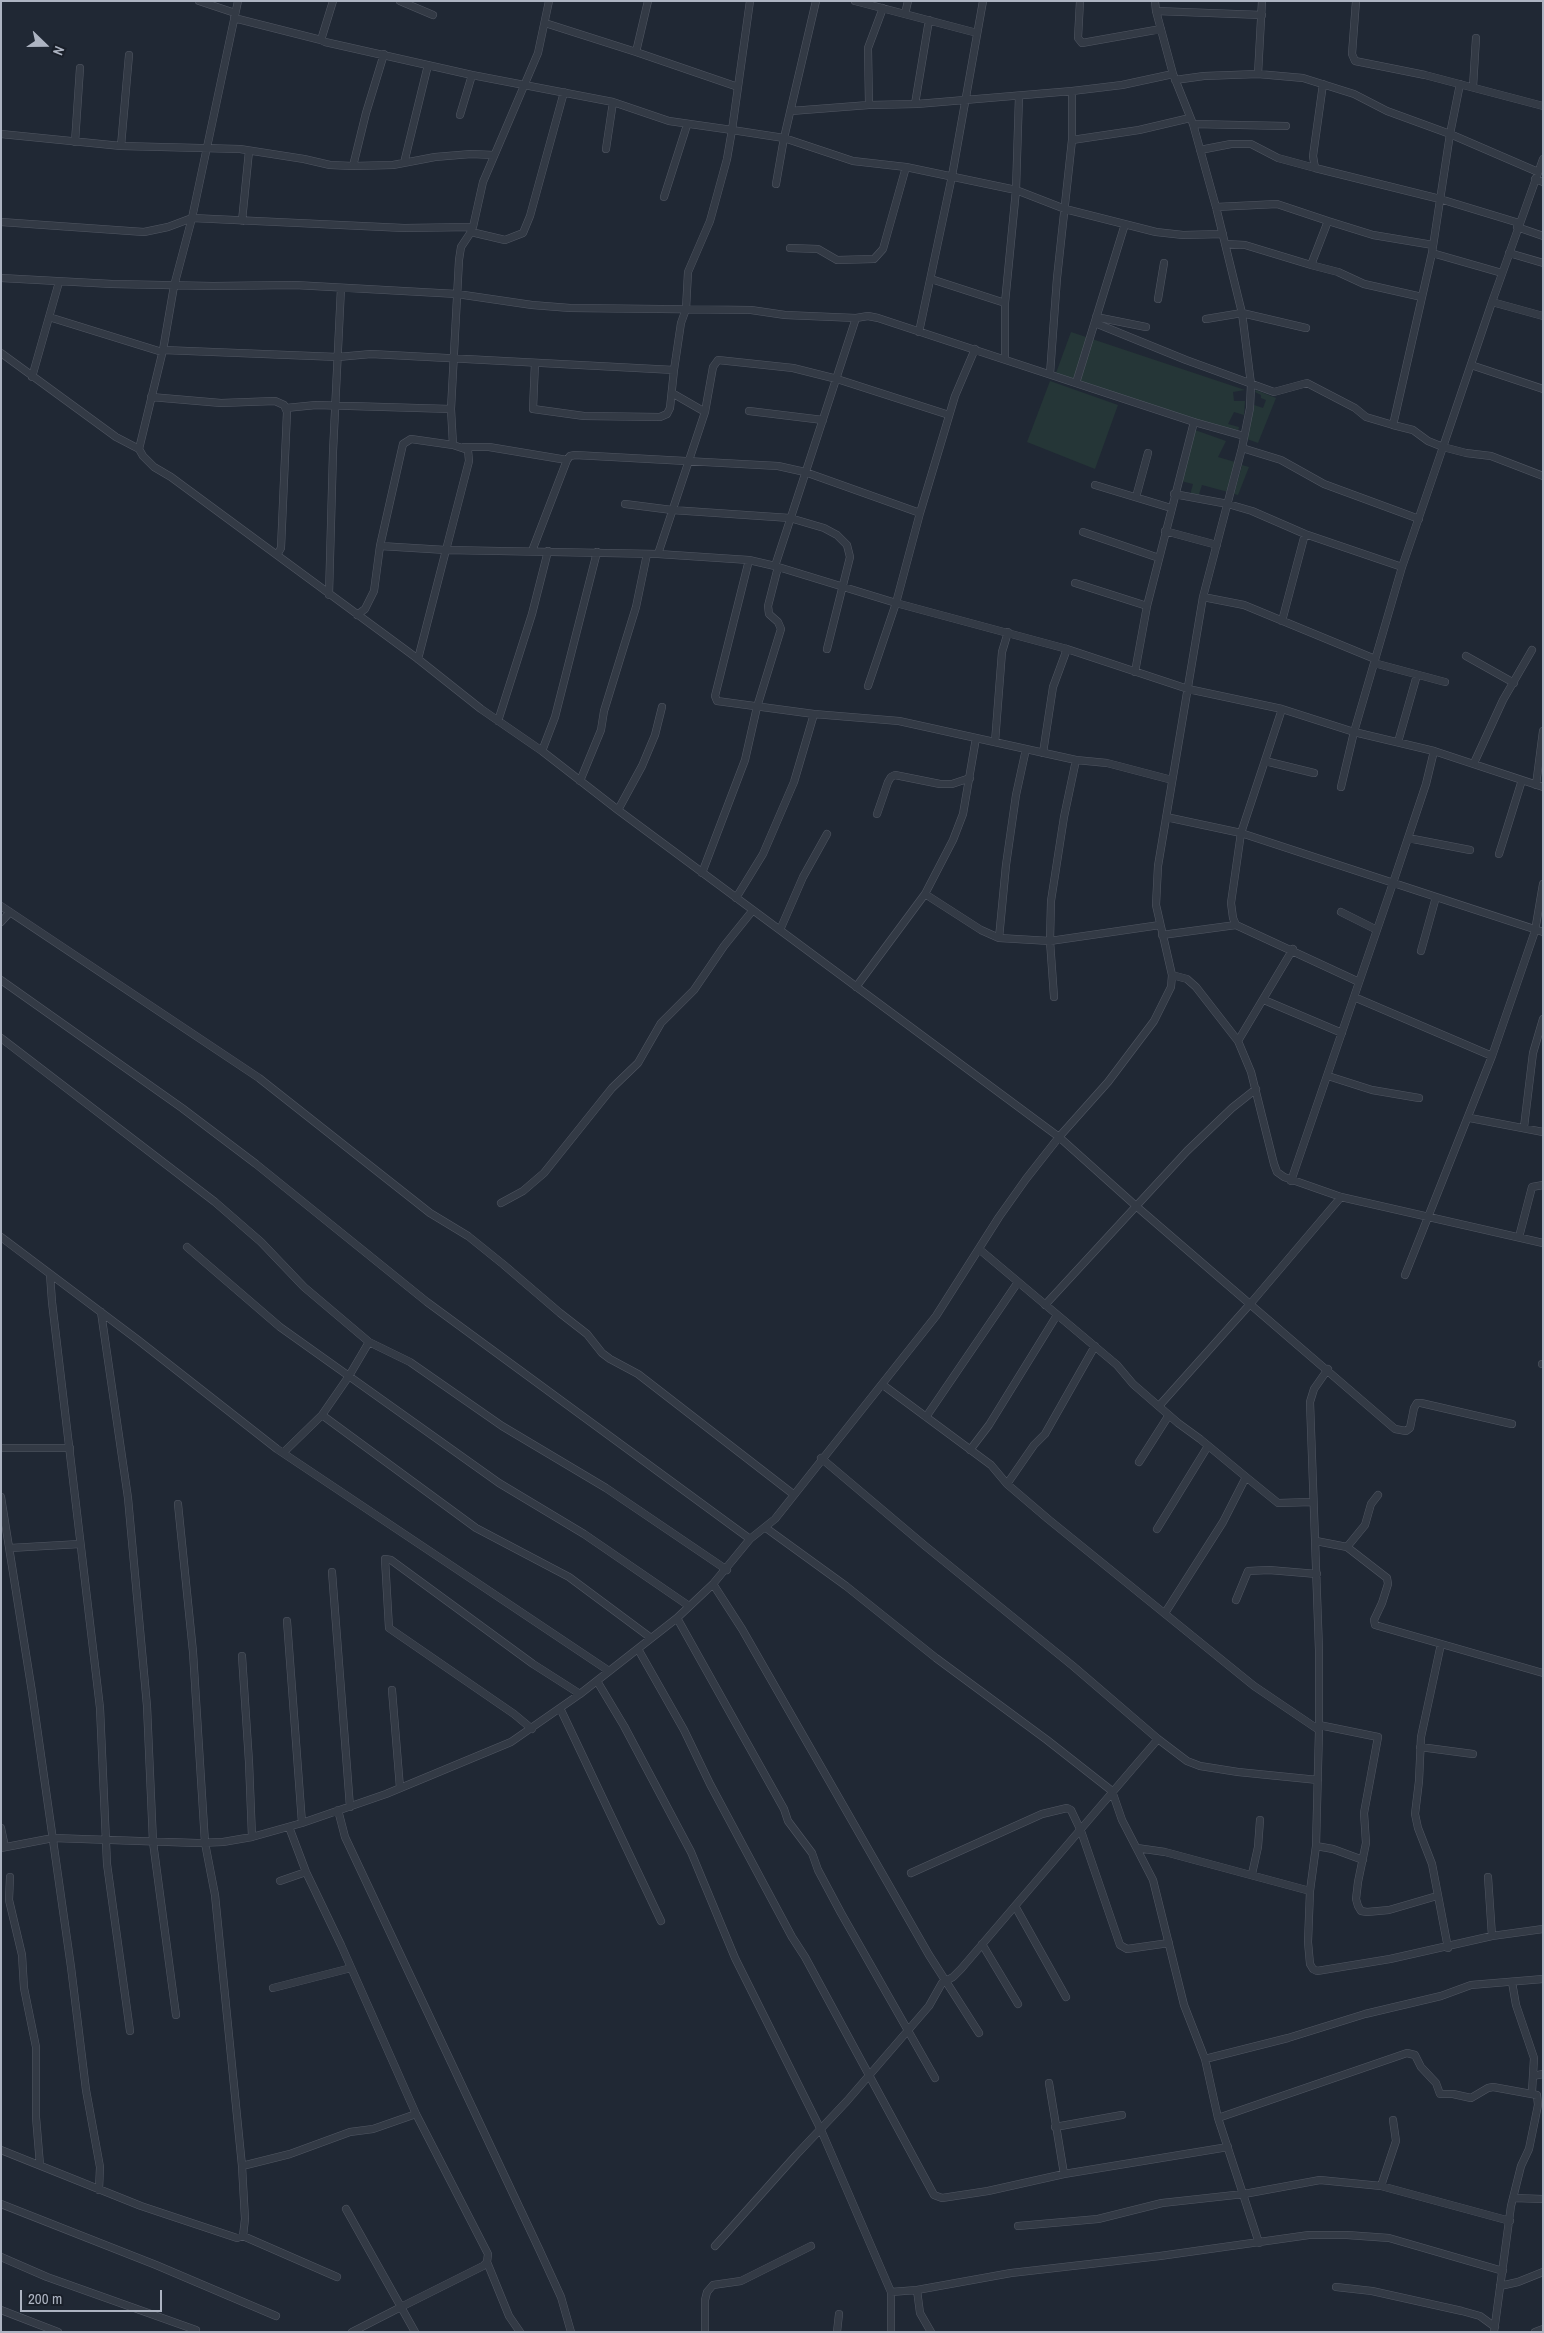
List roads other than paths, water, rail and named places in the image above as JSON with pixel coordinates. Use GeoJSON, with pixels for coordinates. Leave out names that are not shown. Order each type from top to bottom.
{"type":"FeatureCollection","features":[{"type":"Feature","properties":{"kind":"street"},"geometry":{"type":"LineString","coordinates":[[199,1],[235,15],[321,40],[428,65],[613,102],[669,121],[784,138],[853,161],[906,167],[1016,190],[1065,208],[1156,232],[1183,235],[1223,234]]}},
{"type":"Feature","properties":{"kind":"street"},"geometry":{"type":"LineString","coordinates":[[139,449],[162,351],[174,286],[192,218],[238,1]]}},
{"type":"Feature","properties":{"kind":"street"},"geometry":{"type":"LineString","coordinates":[[321,40],[333,1]]}},
{"type":"Feature","properties":{"kind":"street"},"geometry":{"type":"LineString","coordinates":[[400,1],[433,15]]}},
{"type":"Feature","properties":{"kind":"street"},"geometry":{"type":"LineString","coordinates":[[453,445],[451,409],[453,359],[461,247],[472,229],[483,182],[538,53],[549,1]]}},
{"type":"Feature","properties":{"kind":"street"},"geometry":{"type":"LineString","coordinates":[[636,52],[648,1]]}},
{"type":"Feature","properties":{"kind":"street"},"geometry":{"type":"LineString","coordinates":[[535,363],[533,409],[584,416],[660,417],[668,414],[681,323],[686,309],[688,272],[710,221],[727,159],[745,51],[750,1]]}},
{"type":"Feature","properties":{"kind":"street"},"geometry":{"type":"LineString","coordinates":[[776,184],[790,110],[816,1]]}},
{"type":"Feature","properties":{"kind":"street"},"geometry":{"type":"LineString","coordinates":[[855,1],[977,33]]}},
{"type":"Feature","properties":{"kind":"street"},"geometry":{"type":"LineString","coordinates":[[905,14],[908,1]]}},
{"type":"Feature","properties":{"kind":"street"},"geometry":{"type":"LineString","coordinates":[[919,332],[952,176],[983,1]]}},
{"type":"Feature","properties":{"kind":"street"},"geometry":{"type":"LineString","coordinates":[[1080,1],[1078,38],[1080,42],[1161,29]]}},
{"type":"Feature","properties":{"kind":"street"},"geometry":{"type":"LineString","coordinates":[[1,1828],[3,1847],[53,1838],[205,1843],[252,1837],[302,1823],[400,1788],[510,1742],[532,1728],[580,1694],[677,1618],[726,1570],[750,1539],[766,1528],[821,1458],[883,1385],[936,1316],[999,1216],[1059,1137],[1108,1082],[1154,1021],[1171,987],[1172,975],[1156,905],[1166,817],[1203,597],[1242,448],[1250,408],[1251,384],[1242,313],[1223,234],[1191,121],[1174,77],[1155,1]]}},
{"type":"Feature","properties":{"kind":"street"},"geometry":{"type":"LineString","coordinates":[[1258,74],[1262,1]]}},
{"type":"Feature","properties":{"kind":"street"},"geometry":{"type":"LineString","coordinates":[[1356,1],[1352,54],[1355,61],[1474,87],[1543,106]]}},
{"type":"Feature","properties":{"kind":"street"},"geometry":{"type":"LineString","coordinates":[[869,105],[868,48],[883,8]]}},
{"type":"Feature","properties":{"kind":"street"},"geometry":{"type":"LineString","coordinates":[[1156,11],[1262,15]]}},
{"type":"Feature","properties":{"kind":"street"},"geometry":{"type":"LineString","coordinates":[[915,104],[929,20]]}},
{"type":"Feature","properties":{"kind":"street"},"geometry":{"type":"LineString","coordinates":[[545,24],[636,52],[738,88]]}},
{"type":"Feature","properties":{"kind":"street"},"geometry":{"type":"LineString","coordinates":[[1474,87],[1476,38]]}},
{"type":"Feature","properties":{"kind":"street"},"geometry":{"type":"LineString","coordinates":[[353,166],[363,121],[384,54]]}},
{"type":"Feature","properties":{"kind":"street"},"geometry":{"type":"LineString","coordinates":[[121,146],[129,55]]}},
{"type":"Feature","properties":{"kind":"street"},"geometry":{"type":"LineString","coordinates":[[404,163],[428,65]]}},
{"type":"Feature","properties":{"kind":"street"},"geometry":{"type":"LineString","coordinates":[[74,142],[80,68]]}},
{"type":"Feature","properties":{"kind":"street"},"geometry":{"type":"LineString","coordinates":[[460,115],[472,74]]}},
{"type":"Feature","properties":{"kind":"street"},"geometry":{"type":"LineString","coordinates":[[790,110],[965,101],[1072,91],[1174,77],[1258,74],[1303,78],[1354,94],[1387,110],[1450,134],[1539,178]]}},
{"type":"Feature","properties":{"kind":"street"},"geometry":{"type":"LineString","coordinates":[[1315,168],[1313,156],[1323,84]]}},
{"type":"Feature","properties":{"kind":"street"},"geometry":{"type":"LineString","coordinates":[[1393,426],[1433,249],[1450,134],[1460,84]]}},
{"type":"Feature","properties":{"kind":"street"},"geometry":{"type":"LineString","coordinates":[[1050,374],[1072,140],[1072,91]]}},
{"type":"Feature","properties":{"kind":"street"},"geometry":{"type":"LineString","coordinates":[[1,222],[144,232],[168,227],[192,218],[404,228],[472,229],[505,240],[523,233],[530,216],[564,92]]}},
{"type":"Feature","properties":{"kind":"street"},"geometry":{"type":"LineString","coordinates":[[1005,359],[1006,303],[1016,190],[1018,96]]}},
{"type":"Feature","properties":{"kind":"street"},"geometry":{"type":"LineString","coordinates":[[606,149],[613,102]]}},
{"type":"Feature","properties":{"kind":"street"},"geometry":{"type":"LineString","coordinates":[[1072,140],[1191,121],[1286,126]]}},
{"type":"Feature","properties":{"kind":"street"},"geometry":{"type":"LineString","coordinates":[[664,197],[687,124]]}},
{"type":"Feature","properties":{"kind":"street"},"geometry":{"type":"LineString","coordinates":[[1,134],[121,146],[249,150],[330,165],[353,166],[404,163],[435,157],[494,155]]}},
{"type":"Feature","properties":{"kind":"street"},"geometry":{"type":"LineString","coordinates":[[1200,150],[1231,144],[1251,144],[1278,158],[1440,199],[1518,225],[1543,236]]}},
{"type":"Feature","properties":{"kind":"street"},"geometry":{"type":"LineString","coordinates":[[242,221],[249,150]]}},
{"type":"Feature","properties":{"kind":"street"},"geometry":{"type":"LineString","coordinates":[[1341,786],[1354,732],[1402,567],[1518,225],[1539,178],[1543,159]]}},
{"type":"Feature","properties":{"kind":"street"},"geometry":{"type":"LineString","coordinates":[[790,248],[818,249],[837,260],[874,259],[883,249],[906,167]]}},
{"type":"Feature","properties":{"kind":"street"},"geometry":{"type":"LineString","coordinates":[[1216,207],[1277,204],[1373,235],[1433,249],[1502,274]]}},
{"type":"Feature","properties":{"kind":"street"},"geometry":{"type":"LineString","coordinates":[[1311,265],[1328,221]]}},
{"type":"Feature","properties":{"kind":"street"},"geometry":{"type":"LineString","coordinates":[[1076,383],[1125,224]]}},
{"type":"Feature","properties":{"kind":"street"},"geometry":{"type":"LineString","coordinates":[[1225,244],[1245,245],[1338,272],[1364,284],[1422,297]]}},
{"type":"Feature","properties":{"kind":"street"},"geometry":{"type":"LineString","coordinates":[[1509,253],[1543,263]]}},
{"type":"Feature","properties":{"kind":"street"},"geometry":{"type":"LineString","coordinates":[[1158,299],[1164,263]]}},
{"type":"Feature","properties":{"kind":"street"},"geometry":{"type":"LineString","coordinates":[[1,278],[174,286],[295,285],[457,294],[532,305],[751,310],[785,315],[856,318],[868,316],[1194,422],[1244,436]]}},
{"type":"Feature","properties":{"kind":"street"},"geometry":{"type":"LineString","coordinates":[[931,279],[1006,303]]}},
{"type":"Feature","properties":{"kind":"street"},"geometry":{"type":"LineString","coordinates":[[32,377],[59,282]]}},
{"type":"Feature","properties":{"kind":"street"},"geometry":{"type":"LineString","coordinates":[[329,595],[341,288]]}},
{"type":"Feature","properties":{"kind":"street"},"geometry":{"type":"LineString","coordinates":[[1492,302],[1543,316]]}},
{"type":"Feature","properties":{"kind":"street"},"geometry":{"type":"LineString","coordinates":[[1206,319],[1242,313],[1306,328]]}},
{"type":"Feature","properties":{"kind":"street"},"geometry":{"type":"LineString","coordinates":[[49,317],[162,351],[338,357],[371,354],[674,370]]}},
{"type":"Feature","properties":{"kind":"street"},"geometry":{"type":"LineString","coordinates":[[702,873],[742,768],[757,707],[781,629],[778,622],[769,614],[770,596],[777,566],[804,472],[837,379],[856,318]]}},
{"type":"Feature","properties":{"kind":"street"},"geometry":{"type":"LineString","coordinates":[[1096,320],[1146,327]]}},
{"type":"Feature","properties":{"kind":"street"},"geometry":{"type":"LineString","coordinates":[[1096,320],[1274,392],[1307,383],[1355,408],[1366,417],[1413,430],[1428,441],[1442,447],[1466,453],[1491,456],[1543,476]]}},
{"type":"Feature","properties":{"kind":"street"},"geometry":{"type":"LineString","coordinates":[[868,686],[896,603],[920,513],[950,415],[975,350]]}},
{"type":"Feature","properties":{"kind":"street"},"geometry":{"type":"LineString","coordinates":[[1,353],[116,437],[139,449],[154,467],[277,555],[356,616],[418,659],[498,721],[542,751],[702,873],[1059,1137],[1136,1206],[1396,1429],[1401,1431],[1410,1428],[1414,1408],[1417,1404],[1421,1403],[1512,1424]]}},
{"type":"Feature","properties":{"kind":"street"},"geometry":{"type":"LineString","coordinates":[[658,554],[690,461],[705,412],[713,367],[718,360],[793,368],[837,379],[950,415]]}},
{"type":"Feature","properties":{"kind":"street"},"geometry":{"type":"LineString","coordinates":[[1471,365],[1543,389]]}},
{"type":"Feature","properties":{"kind":"street"},"geometry":{"type":"LineString","coordinates":[[672,394],[705,412]]}},
{"type":"Feature","properties":{"kind":"street"},"geometry":{"type":"LineString","coordinates":[[150,397],[222,403],[275,401],[286,408],[316,405],[451,409]]}},
{"type":"Feature","properties":{"kind":"street"},"geometry":{"type":"LineString","coordinates":[[277,555],[281,548],[286,408]]}},
{"type":"Feature","properties":{"kind":"street"},"geometry":{"type":"LineString","coordinates":[[749,411],[823,420]]}},
{"type":"Feature","properties":{"kind":"street"},"geometry":{"type":"LineString","coordinates":[[1135,672],[1147,606],[1174,494],[1194,422]]}},
{"type":"Feature","properties":{"kind":"street"},"geometry":{"type":"LineString","coordinates":[[356,616],[365,609],[374,591],[380,546],[404,444],[411,439],[453,445],[468,450],[470,460],[418,659]]}},
{"type":"Feature","properties":{"kind":"street"},"geometry":{"type":"LineString","coordinates":[[461,447],[489,447],[567,460]]}},
{"type":"Feature","properties":{"kind":"street"},"geometry":{"type":"LineString","coordinates":[[1242,448],[1281,460],[1324,484],[1419,519]]}},
{"type":"Feature","properties":{"kind":"street"},"geometry":{"type":"LineString","coordinates":[[1136,497],[1148,453]]}},
{"type":"Feature","properties":{"kind":"street"},"geometry":{"type":"LineString","coordinates":[[532,551],[567,460],[570,456],[580,455],[778,466],[804,472],[920,513]]}},
{"type":"Feature","properties":{"kind":"street"},"geometry":{"type":"LineString","coordinates":[[1095,485],[1171,508]]}},
{"type":"Feature","properties":{"kind":"street"},"geometry":{"type":"LineString","coordinates":[[1174,494],[1228,504],[1252,511],[1305,534],[1402,567]]}},
{"type":"Feature","properties":{"kind":"street"},"geometry":{"type":"LineString","coordinates":[[625,504],[672,510],[790,518],[824,528],[838,535],[847,545],[850,557],[827,649]]}},
{"type":"Feature","properties":{"kind":"street"},"geometry":{"type":"LineString","coordinates":[[1165,531],[1217,545]]}},
{"type":"Feature","properties":{"kind":"street"},"geometry":{"type":"LineString","coordinates":[[1083,532],[1159,558]]}},
{"type":"Feature","properties":{"kind":"street"},"geometry":{"type":"LineString","coordinates":[[1282,621],[1305,534]]}},
{"type":"Feature","properties":{"kind":"street"},"geometry":{"type":"LineString","coordinates":[[380,546],[446,550],[658,554],[749,560],[777,566],[896,603],[1067,649],[1188,689],[1282,709],[1354,732],[1434,750],[1539,786],[1543,731]]}},
{"type":"Feature","properties":{"kind":"street"},"geometry":{"type":"LineString","coordinates":[[498,721],[532,614],[548,551]]}},
{"type":"Feature","properties":{"kind":"street"},"geometry":{"type":"LineString","coordinates":[[542,751],[555,717],[598,552]]}},
{"type":"Feature","properties":{"kind":"street"},"geometry":{"type":"LineString","coordinates":[[580,781],[601,730],[604,711],[636,607],[647,554]]}},
{"type":"Feature","properties":{"kind":"street"},"geometry":{"type":"LineString","coordinates":[[749,560],[715,696],[717,701],[814,714],[899,721],[1076,760],[1107,763],[1172,780]]}},
{"type":"Feature","properties":{"kind":"street"},"geometry":{"type":"LineString","coordinates":[[1075,582],[1147,606]]}},
{"type":"Feature","properties":{"kind":"street"},"geometry":{"type":"LineString","coordinates":[[1203,597],[1244,605],[1375,661],[1417,675],[1446,682]]}},
{"type":"Feature","properties":{"kind":"street"},"geometry":{"type":"LineString","coordinates":[[995,742],[1002,652],[1008,632]]}},
{"type":"Feature","properties":{"kind":"street"},"geometry":{"type":"LineString","coordinates":[[1043,753],[1053,687],[1067,649]]}},
{"type":"Feature","properties":{"kind":"street"},"geometry":{"type":"LineString","coordinates":[[1474,763],[1503,700],[1532,650]]}},
{"type":"Feature","properties":{"kind":"street"},"geometry":{"type":"LineString","coordinates":[[1466,656],[1514,683]]}},
{"type":"Feature","properties":{"kind":"street"},"geometry":{"type":"LineString","coordinates":[[1398,742],[1417,675]]}},
{"type":"Feature","properties":{"kind":"street"},"geometry":{"type":"LineString","coordinates":[[618,810],[642,766],[662,707]]}},
{"type":"Feature","properties":{"kind":"street"},"geometry":{"type":"LineString","coordinates":[[1236,925],[1231,903],[1241,833],[1282,709]]}},
{"type":"Feature","properties":{"kind":"street"},"geometry":{"type":"LineString","coordinates":[[736,898],[759,861],[794,782],[814,714]]}},
{"type":"Feature","properties":{"kind":"street"},"geometry":{"type":"LineString","coordinates":[[856,986],[925,894],[953,840],[963,814],[976,738]]}},
{"type":"Feature","properties":{"kind":"street"},"geometry":{"type":"LineString","coordinates":[[1000,938],[1006,865],[1016,795],[1026,749]]}},
{"type":"Feature","properties":{"kind":"street"},"geometry":{"type":"LineString","coordinates":[[1291,1180],[1408,838],[1434,750]]}},
{"type":"Feature","properties":{"kind":"street"},"geometry":{"type":"LineString","coordinates":[[1054,997],[1050,941],[1051,901],[1064,817],[1076,760]]}},
{"type":"Feature","properties":{"kind":"street"},"geometry":{"type":"LineString","coordinates":[[1265,761],[1314,773]]}},
{"type":"Feature","properties":{"kind":"street"},"geometry":{"type":"LineString","coordinates":[[877,814],[890,777],[894,775],[940,784],[952,784],[970,778]]}},
{"type":"Feature","properties":{"kind":"street"},"geometry":{"type":"LineString","coordinates":[[1499,854],[1522,780]]}},
{"type":"Feature","properties":{"kind":"street"},"geometry":{"type":"LineString","coordinates":[[1166,817],[1241,833],[1535,931],[1543,932]]}},
{"type":"Feature","properties":{"kind":"street"},"geometry":{"type":"LineString","coordinates":[[780,930],[803,877],[827,834]]}},
{"type":"Feature","properties":{"kind":"street"},"geometry":{"type":"LineString","coordinates":[[1408,838],[1470,850]]}},
{"type":"Feature","properties":{"kind":"street"},"geometry":{"type":"LineString","coordinates":[[1405,1275],[1430,1216],[1440,1182],[1470,1118],[1492,1056],[1535,931],[1543,884]]}},
{"type":"Feature","properties":{"kind":"street"},"geometry":{"type":"LineString","coordinates":[[925,894],[981,930],[1000,938],[1050,941],[1160,925]]}},
{"type":"Feature","properties":{"kind":"street"},"geometry":{"type":"LineString","coordinates":[[1421,951],[1436,897]]}},
{"type":"Feature","properties":{"kind":"street"},"geometry":{"type":"LineString","coordinates":[[1,906],[259,1078],[430,1213],[468,1236],[587,1334],[602,1354],[638,1374],[793,1494]]}},
{"type":"Feature","properties":{"kind":"street"},"geometry":{"type":"LineString","coordinates":[[501,1204],[523,1192],[544,1173],[612,1088],[638,1063],[661,1024],[694,990],[724,946],[753,910]]}},
{"type":"Feature","properties":{"kind":"street"},"geometry":{"type":"LineString","coordinates":[[1,922],[10,912]]}},
{"type":"Feature","properties":{"kind":"street"},"geometry":{"type":"LineString","coordinates":[[1341,912],[1377,930]]}},
{"type":"Feature","properties":{"kind":"street"},"geometry":{"type":"LineString","coordinates":[[1162,935],[1236,925],[1359,982]]}},
{"type":"Feature","properties":{"kind":"street"},"geometry":{"type":"LineString","coordinates":[[1238,1041],[1293,950]]}},
{"type":"Feature","properties":{"kind":"street"},"geometry":{"type":"LineString","coordinates":[[1172,975],[1187,979],[1196,987],[1238,1041],[1246,1056],[1277,1172],[1291,1180],[1341,1197],[1543,1242]]}},
{"type":"Feature","properties":{"kind":"street"},"geometry":{"type":"LineString","coordinates":[[1,980],[182,1108],[256,1164],[427,1302],[750,1539]]}},
{"type":"Feature","properties":{"kind":"street"},"geometry":{"type":"LineString","coordinates":[[1354,997],[1492,1056]]}},
{"type":"Feature","properties":{"kind":"street"},"geometry":{"type":"LineString","coordinates":[[1264,1000],[1342,1033]]}},
{"type":"Feature","properties":{"kind":"street"},"geometry":{"type":"LineString","coordinates":[[1524,1127],[1533,1053],[1543,1019]]}},
{"type":"Feature","properties":{"kind":"street"},"geometry":{"type":"LineString","coordinates":[[1,1038],[215,1202],[261,1242],[304,1287],[369,1342],[410,1362],[502,1426],[606,1488],[726,1570]]}},
{"type":"Feature","properties":{"kind":"street"},"geometry":{"type":"LineString","coordinates":[[1328,1076],[1372,1090],[1419,1098]]}},
{"type":"Feature","properties":{"kind":"street"},"geometry":{"type":"LineString","coordinates":[[1045,1305],[1136,1206],[1232,1108],[1256,1089]]}},
{"type":"Feature","properties":{"kind":"street"},"geometry":{"type":"LineString","coordinates":[[1470,1118],[1543,1132]]}},
{"type":"Feature","properties":{"kind":"street"},"geometry":{"type":"LineString","coordinates":[[1519,1237],[1532,1186],[1543,1185]]}},
{"type":"Feature","properties":{"kind":"street"},"geometry":{"type":"LineString","coordinates":[[1159,1406],[1251,1303],[1341,1197]]}},
{"type":"Feature","properties":{"kind":"street"},"geometry":{"type":"LineString","coordinates":[[1,1237],[283,1453],[609,1671]]}},
{"type":"Feature","properties":{"kind":"street"},"geometry":{"type":"LineString","coordinates":[[187,1247],[280,1327],[499,1483],[584,1534],[689,1606]]}},
{"type":"Feature","properties":{"kind":"street"},"geometry":{"type":"LineString","coordinates":[[979,1249],[1095,1346],[1169,1415],[1278,1503],[1312,1502]]}},
{"type":"Feature","properties":{"kind":"street"},"geometry":{"type":"LineString","coordinates":[[50,1274],[100,1708],[105,1839],[114,1924],[130,2031]]}},
{"type":"Feature","properties":{"kind":"street"},"geometry":{"type":"LineString","coordinates":[[926,1417],[1018,1282]]}},
{"type":"Feature","properties":{"kind":"street"},"geometry":{"type":"LineString","coordinates":[[101,1312],[128,1498],[147,1706],[153,1842],[176,2015]]}},
{"type":"Feature","properties":{"kind":"street"},"geometry":{"type":"LineString","coordinates":[[970,1450],[989,1425],[1057,1314]]}},
{"type":"Feature","properties":{"kind":"street"},"geometry":{"type":"LineString","coordinates":[[283,1453],[322,1415],[350,1376],[369,1342]]}},
{"type":"Feature","properties":{"kind":"street"},"geometry":{"type":"LineString","coordinates":[[1007,1484],[1034,1445],[1045,1434],[1095,1346]]}},
{"type":"Feature","properties":{"kind":"street"},"geometry":{"type":"LineString","coordinates":[[1328,1369],[1314,1389],[1310,1402],[1312,1502],[1317,1574],[1319,1727],[1316,1846],[1310,1891],[1308,1942],[1310,1964],[1317,1971],[1448,1948],[1492,1936],[1543,1928]]}},
{"type":"Feature","properties":{"kind":"street"},"geometry":{"type":"LineString","coordinates":[[883,1385],[992,1465],[1007,1484],[1254,1686],[1319,1727],[1378,1737],[1364,1813],[1366,1844],[1356,1899],[1361,1911],[1367,1912],[1396,1909],[1437,1896]]}},
{"type":"Feature","properties":{"kind":"street"},"geometry":{"type":"LineString","coordinates":[[322,1415],[476,1528],[569,1577],[651,1638]]}},
{"type":"Feature","properties":{"kind":"street"},"geometry":{"type":"LineString","coordinates":[[1139,1462],[1169,1415]]}},
{"type":"Feature","properties":{"kind":"street"},"geometry":{"type":"LineString","coordinates":[[1158,1529],[1208,1446]]}},
{"type":"Feature","properties":{"kind":"street"},"geometry":{"type":"LineString","coordinates":[[1,1448],[70,1448]]}},
{"type":"Feature","properties":{"kind":"street"},"geometry":{"type":"LineString","coordinates":[[70,1448],[90,1636]]}},
{"type":"Feature","properties":{"kind":"street"},"geometry":{"type":"LineString","coordinates":[[821,1458],[924,1545],[1073,1666],[1158,1739],[1188,1761],[1200,1766],[1238,1772],[1318,1780]]}},
{"type":"Feature","properties":{"kind":"street"},"geometry":{"type":"LineString","coordinates":[[1165,1613],[1218,1530],[1246,1477]]}},
{"type":"Feature","properties":{"kind":"street"},"geometry":{"type":"LineString","coordinates":[[1347,1547],[1365,1525],[1371,1504],[1378,1495]]}},
{"type":"Feature","properties":{"kind":"street"},"geometry":{"type":"LineString","coordinates":[[1,1498],[53,1838],[86,2090],[100,2167],[99,2190]]}},
{"type":"Feature","properties":{"kind":"street"},"geometry":{"type":"LineString","coordinates":[[178,1504],[193,1652],[205,1843],[215,1896],[242,2166],[245,2219],[243,2236]]}},
{"type":"Feature","properties":{"kind":"street"},"geometry":{"type":"LineString","coordinates":[[766,1528],[846,1586],[936,1658],[1047,1740],[1112,1791],[1122,1820],[1153,1880],[1184,2005],[1205,2059],[1218,2118],[1259,2243]]}},
{"type":"Feature","properties":{"kind":"street"},"geometry":{"type":"LineString","coordinates":[[1316,1541],[1347,1547],[1387,1578],[1388,1584],[1374,1620],[1375,1625],[1543,1673]]}},
{"type":"Feature","properties":{"kind":"street"},"geometry":{"type":"LineString","coordinates":[[10,1548],[80,1544]]}},
{"type":"Feature","properties":{"kind":"street"},"geometry":{"type":"LineString","coordinates":[[532,1728],[389,1628],[384,1559],[391,1560],[534,1664],[580,1694]]}},
{"type":"Feature","properties":{"kind":"street"},"geometry":{"type":"LineString","coordinates":[[1236,1600],[1248,1570],[1317,1574]]}},
{"type":"Feature","properties":{"kind":"street"},"geometry":{"type":"LineString","coordinates":[[332,1572],[350,1807]]}},
{"type":"Feature","properties":{"kind":"street"},"geometry":{"type":"LineString","coordinates":[[713,1584],[747,1637],[925,1948],[979,2033]]}},
{"type":"Feature","properties":{"kind":"street"},"geometry":{"type":"LineString","coordinates":[[677,1618],[784,1810],[788,1821],[812,1853],[818,1870],[840,1913],[935,2078]]}},
{"type":"Feature","properties":{"kind":"street"},"geometry":{"type":"LineString","coordinates":[[287,1621],[302,1823]]}},
{"type":"Feature","properties":{"kind":"street"},"geometry":{"type":"LineString","coordinates":[[1441,1644],[1421,1737],[1415,1814],[1420,1835],[1432,1864],[1448,1948]]}},
{"type":"Feature","properties":{"kind":"street"},"geometry":{"type":"LineString","coordinates":[[638,1649],[684,1730],[710,1784],[792,1937],[806,1957],[932,2192],[938,2198],[988,2191],[1064,2174],[1228,2147]]}},
{"type":"Feature","properties":{"kind":"street"},"geometry":{"type":"LineString","coordinates":[[242,1656],[252,1837]]}},
{"type":"Feature","properties":{"kind":"street"},"geometry":{"type":"LineString","coordinates":[[597,1681],[624,1726],[691,1852],[735,1958],[821,2130],[891,2292],[891,2332]]}},
{"type":"Feature","properties":{"kind":"street"},"geometry":{"type":"LineString","coordinates":[[392,1690],[400,1788]]}},
{"type":"Feature","properties":{"kind":"street"},"geometry":{"type":"LineString","coordinates":[[560,1708],[661,1921]]}},
{"type":"Feature","properties":{"kind":"street"},"geometry":{"type":"LineString","coordinates":[[716,2246],[869,2075],[929,2006],[942,1983],[953,1977],[1081,1831],[1112,1791],[1158,1739]]}},
{"type":"Feature","properties":{"kind":"street"},"geometry":{"type":"LineString","coordinates":[[1420,1747],[1473,1754]]}},
{"type":"Feature","properties":{"kind":"street"},"geometry":{"type":"LineString","coordinates":[[911,1873],[1042,1814],[1060,1808],[1070,1810],[1081,1831],[1120,1945],[1127,1949],[1169,1944]]}},
{"type":"Feature","properties":{"kind":"street"},"geometry":{"type":"LineString","coordinates":[[338,1810],[345,1837],[547,2265],[561,2297],[571,2332]]}},
{"type":"Feature","properties":{"kind":"street"},"geometry":{"type":"LineString","coordinates":[[1252,1874],[1258,1848],[1260,1820]]}},
{"type":"Feature","properties":{"kind":"street"},"geometry":{"type":"LineString","coordinates":[[289,1827],[306,1872],[416,2114],[488,2254],[487,2262],[510,2316],[520,2332]]}},
{"type":"Feature","properties":{"kind":"street"},"geometry":{"type":"LineString","coordinates":[[1316,1846],[1333,1849],[1363,1860]]}},
{"type":"Feature","properties":{"kind":"street"},"geometry":{"type":"LineString","coordinates":[[1137,1848],[1165,1852],[1310,1891]]}},
{"type":"Feature","properties":{"kind":"street"},"geometry":{"type":"LineString","coordinates":[[280,1881],[306,1872]]}},
{"type":"Feature","properties":{"kind":"street"},"geometry":{"type":"LineString","coordinates":[[10,1877],[9,1900],[22,1955],[24,1988],[36,2047],[36,2117],[40,2165]]}},
{"type":"Feature","properties":{"kind":"street"},"geometry":{"type":"LineString","coordinates":[[1488,1877],[1492,1936]]}},
{"type":"Feature","properties":{"kind":"street"},"geometry":{"type":"LineString","coordinates":[[1015,1906],[1066,1997]]}},
{"type":"Feature","properties":{"kind":"street"},"geometry":{"type":"LineString","coordinates":[[982,1944],[1018,2004]]}},
{"type":"Feature","properties":{"kind":"street"},"geometry":{"type":"LineString","coordinates":[[274,1988],[351,1968]]}},
{"type":"Feature","properties":{"kind":"street"},"geometry":{"type":"LineString","coordinates":[[1205,2059],[1288,2038],[1365,2014],[1440,1996],[1470,1985],[1543,1979]]}},
{"type":"Feature","properties":{"kind":"street"},"geometry":{"type":"LineString","coordinates":[[1512,1982],[1516,2005],[1534,2058],[1532,2092]]}},
{"type":"Feature","properties":{"kind":"street"},"geometry":{"type":"LineString","coordinates":[[1218,2118],[1407,2053],[1415,2055],[1421,2067],[1436,2083],[1440,2094],[1453,2094],[1471,2098],[1488,2088],[1493,2088],[1532,2092],[1537,2095],[1538,2105],[1529,2148],[1521,2166],[1514,2198],[1494,2329]]}},
{"type":"Feature","properties":{"kind":"street"},"geometry":{"type":"LineString","coordinates":[[1533,2076],[1543,2074]]}},
{"type":"Feature","properties":{"kind":"street"},"geometry":{"type":"LineString","coordinates":[[1049,2083],[1064,2174]]}},
{"type":"Feature","properties":{"kind":"street"},"geometry":{"type":"LineString","coordinates":[[242,2166],[290,2154],[350,2132],[373,2129],[416,2114]]}},
{"type":"Feature","properties":{"kind":"street"},"geometry":{"type":"LineString","coordinates":[[1055,2127],[1122,2115]]}},
{"type":"Feature","properties":{"kind":"street"},"geometry":{"type":"LineString","coordinates":[[1382,2186],[1396,2141],[1393,2120]]}},
{"type":"Feature","properties":{"kind":"street"},"geometry":{"type":"LineString","coordinates":[[1,2150],[99,2190],[194,2224],[237,2238],[243,2236],[337,2277]]}},
{"type":"Feature","properties":{"kind":"street"},"geometry":{"type":"LineString","coordinates":[[1018,2226],[1098,2219],[1162,2203],[1244,2194],[1320,2180],[1382,2186],[1510,2221]]}},
{"type":"Feature","properties":{"kind":"street"},"geometry":{"type":"LineString","coordinates":[[1514,2198],[1543,2199]]}},
{"type":"Feature","properties":{"kind":"street"},"geometry":{"type":"LineString","coordinates":[[1,2204],[276,2316]]}},
{"type":"Feature","properties":{"kind":"street"},"geometry":{"type":"LineString","coordinates":[[346,2210],[415,2332]]}},
{"type":"Feature","properties":{"kind":"street"},"geometry":{"type":"LineString","coordinates":[[891,2292],[917,2290],[1011,2273],[1052,2270],[1259,2243],[1309,2234],[1389,2238],[1503,2271]]}},
{"type":"Feature","properties":{"kind":"street"},"geometry":{"type":"LineString","coordinates":[[705,2332],[705,2300],[707,2292],[713,2285],[741,2281],[811,2246]]}},
{"type":"Feature","properties":{"kind":"street"},"geometry":{"type":"LineString","coordinates":[[1,2257],[47,2277],[196,2330]]}},
{"type":"Feature","properties":{"kind":"street"},"geometry":{"type":"LineString","coordinates":[[352,2332],[400,2307],[445,2287],[487,2262]]}},
{"type":"Feature","properties":{"kind":"street"},"geometry":{"type":"LineString","coordinates":[[1500,2286],[1518,2282],[1543,2272]]}},
{"type":"Feature","properties":{"kind":"street"},"geometry":{"type":"LineString","coordinates":[[1336,2287],[1372,2291],[1462,2311],[1480,2316],[1494,2329]]}},
{"type":"Feature","properties":{"kind":"street"},"geometry":{"type":"LineString","coordinates":[[917,2290],[920,2313],[931,2332]]}},
{"type":"Feature","properties":{"kind":"street"},"geometry":{"type":"LineString","coordinates":[[1,2310],[58,2332]]}},
{"type":"Feature","properties":{"kind":"street"},"geometry":{"type":"LineString","coordinates":[[837,2332],[839,2314]]}},
{"type":"Feature","properties":{"kind":"street"},"geometry":{"type":"LineString","coordinates":[[1535,2332],[1543,2329]]}}]}
